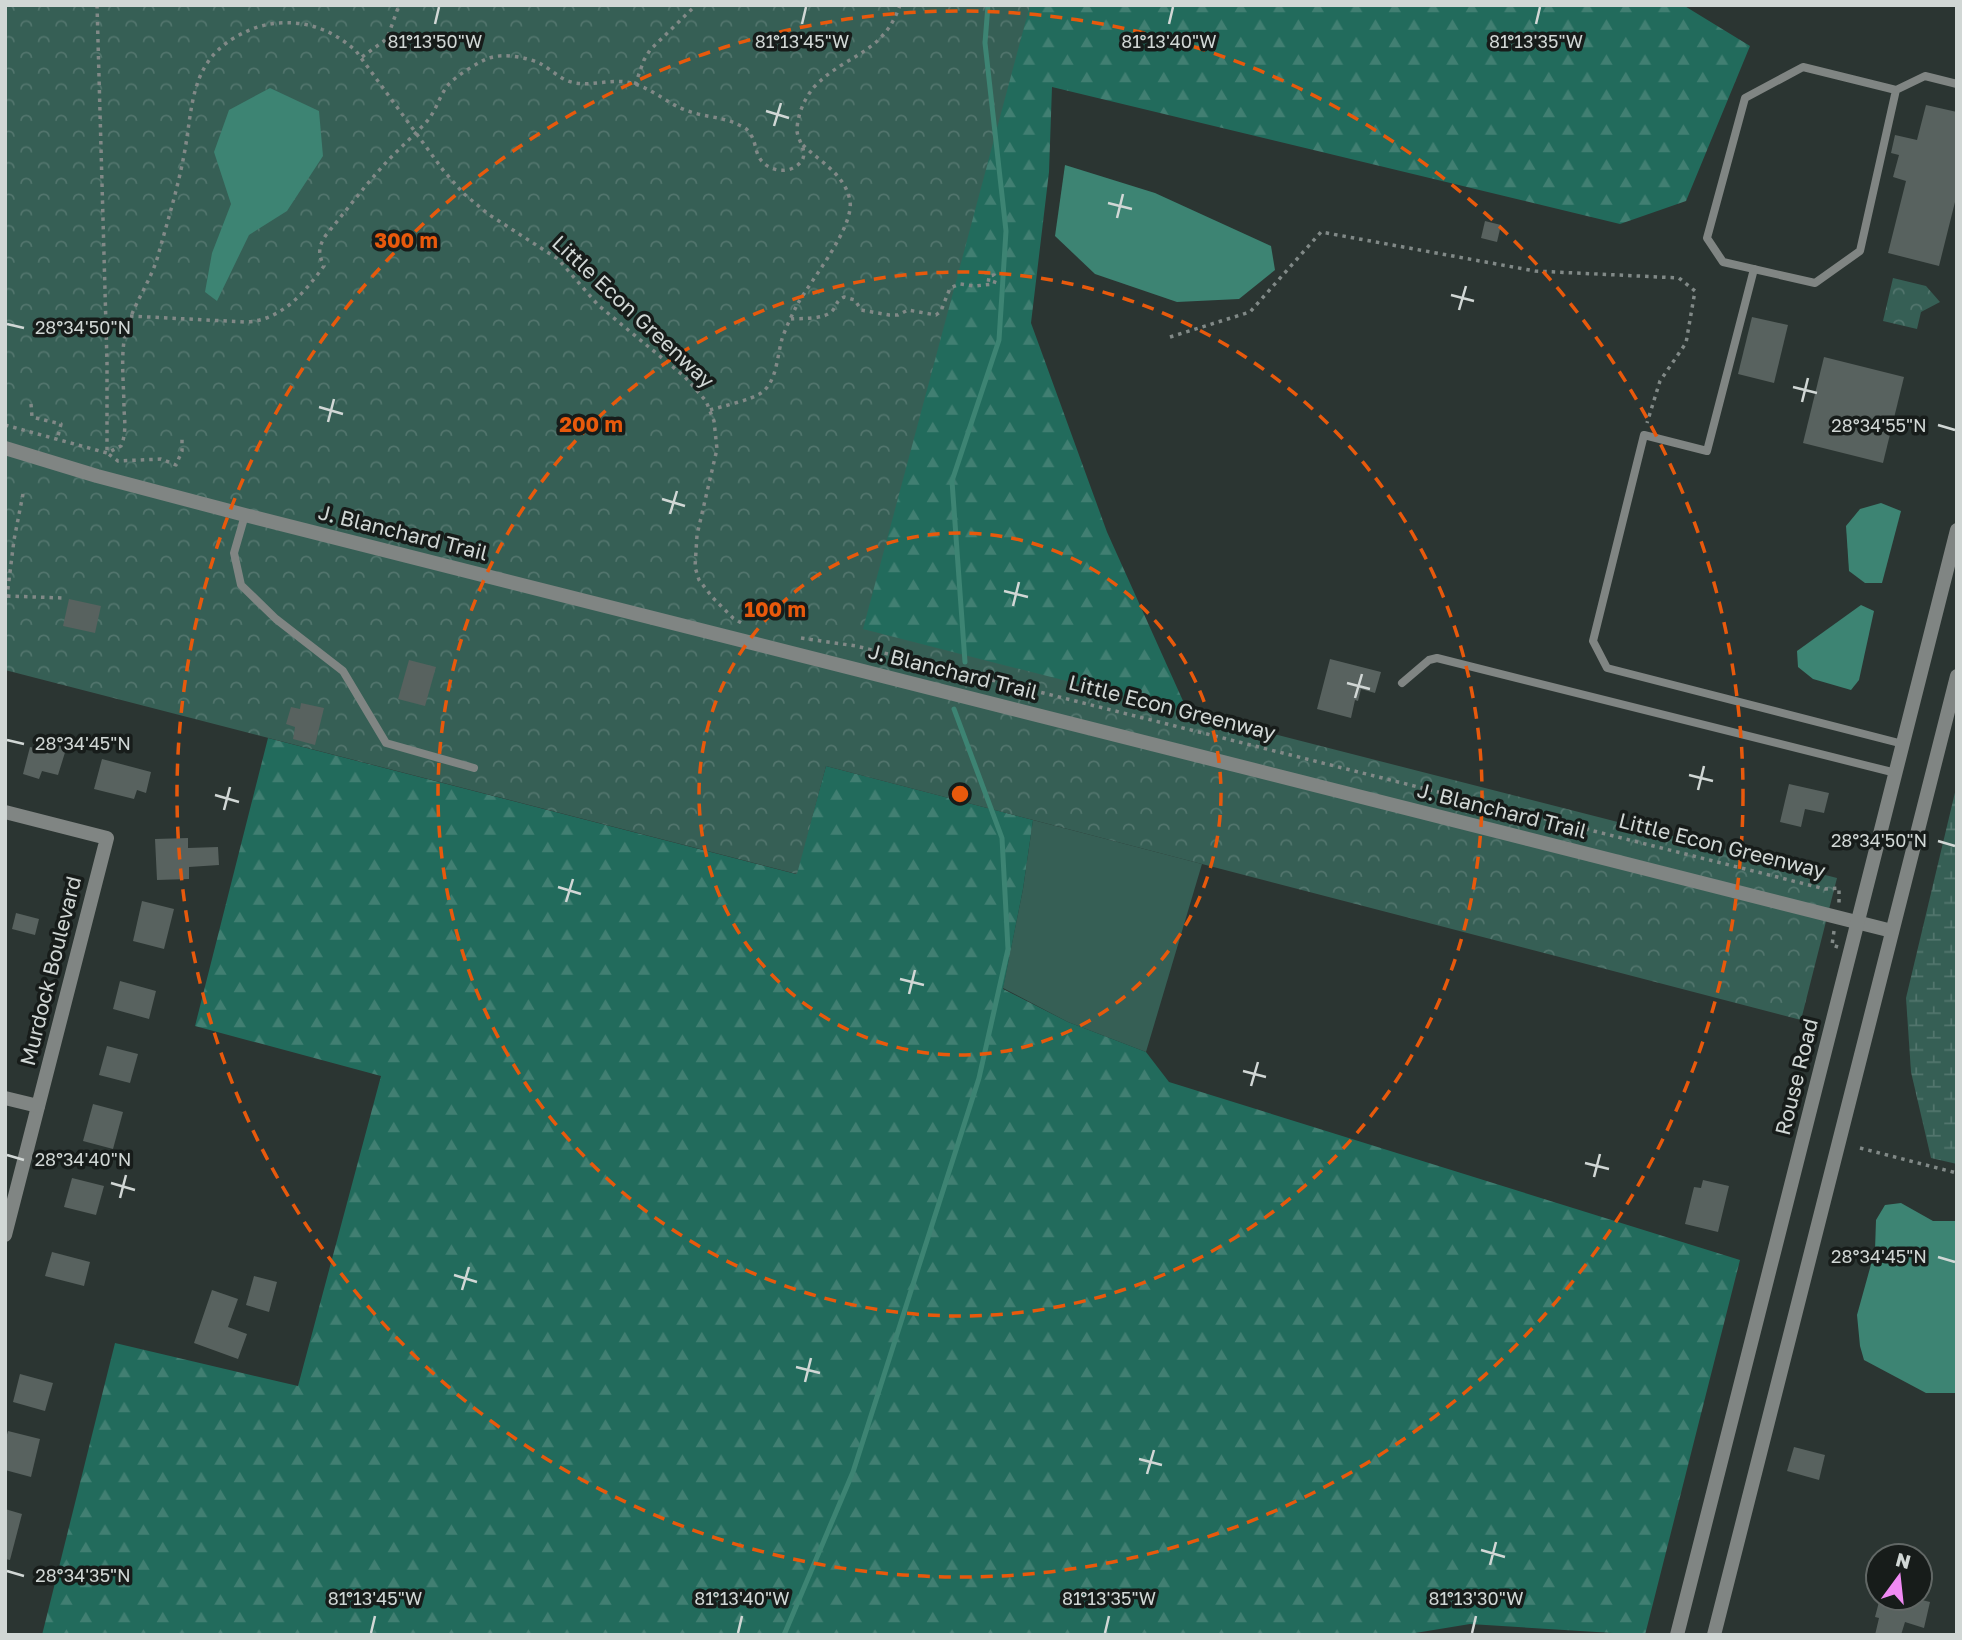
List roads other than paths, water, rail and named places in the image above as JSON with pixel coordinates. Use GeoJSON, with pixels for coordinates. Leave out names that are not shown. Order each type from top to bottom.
{"type":"FeatureCollection","features":[{"type":"Feature","properties":{"kind":"street","name":"J. Blanchard Trail"},"geometry":{"type":"LineString","coordinates":[[5,449],[245,515],[1892,931]]}},
{"type":"Feature","properties":{"kind":"street","name":"Rouse Road"},"geometry":{"type":"LineString","coordinates":[[1677,1635],[1957,530]]}},
{"type":"Feature","properties":{"kind":"street"},"geometry":{"type":"LineString","coordinates":[[1714,1635],[1957,676]]}},
{"type":"Feature","properties":{"kind":"street","name":"Murdock Boulevard"},"geometry":{"type":"LineString","coordinates":[[5,812],[107,838],[5,1235]]}},
{"type":"Feature","properties":{"kind":"street"},"geometry":{"type":"LineString","coordinates":[[5,1098],[38,1107]]}},
{"type":"Feature","properties":{"kind":"lane"},"geometry":{"type":"LineString","coordinates":[[1896,90],[1860,251],[1815,283],[1723,262],[1707,238],[1745,97],[1803,67],[1896,90],[1925,76],[1957,84]]}},
{"type":"Feature","properties":{"kind":"lane"},"geometry":{"type":"LineString","coordinates":[[1754,269],[1706,451],[1644,435],[1592,641],[1607,668],[1903,744]]}},
{"type":"Feature","properties":{"kind":"lane"},"geometry":{"type":"LineString","coordinates":[[245,515],[234,553],[242,585],[276,619],[343,671],[386,743],[474,768]]}},
{"type":"Feature","properties":{"kind":"lane"},"geometry":{"type":"LineString","coordinates":[[1402,683],[1429,660],[1437,658],[1896,773]]}},
{"type":"Feature","properties":{"kind":"waterway"},"geometry":{"type":"LineString","coordinates":[[965,662],[952,481],[999,340],[1006,231],[985,43],[988,5]]}},
{"type":"Feature","properties":{"kind":"waterway"},"geometry":{"type":"LineString","coordinates":[[784,1635],[853,1472],[979,1078],[1008,949],[1002,838],[954,709]]}}]}
